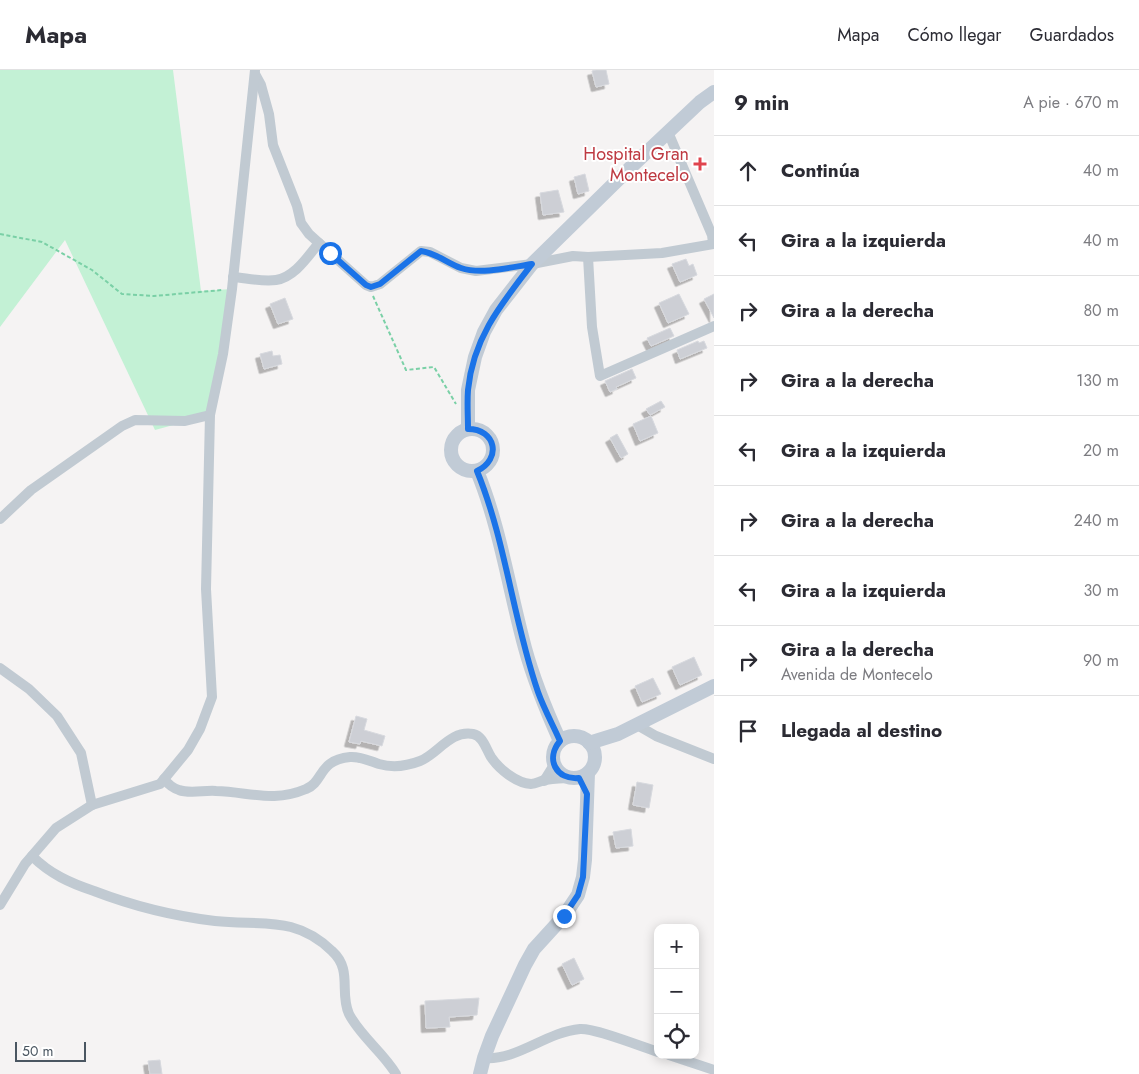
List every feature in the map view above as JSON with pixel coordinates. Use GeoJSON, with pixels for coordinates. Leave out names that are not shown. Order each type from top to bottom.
{"type":"FeatureCollection","features":[{"type":"Feature","properties":{"kind":"street"},"geometry":{"type":"LineString","coordinates":[[255,72],[261,85],[269,114],[273,145],[297,206],[301,223],[309,234],[366,285],[371,287],[380,284],[421,251],[430,252],[461,268],[476,271],[532,264],[573,256],[588,257],[662,253],[714,243],[668,132]]}},
{"type":"Feature","properties":{"kind":"street"},"geometry":{"type":"LineString","coordinates":[[0,905],[32,856],[56,828],[92,805],[160,784],[188,750],[200,730],[212,697],[206,589],[210,416],[223,354],[232,289],[255,72]]}},
{"type":"Feature","properties":{"kind":"street"},"geometry":{"type":"LineString","coordinates":[[468,429],[468,390],[475,357],[484,332],[496,310],[532,264],[668,132],[700,102],[714,92]]}},
{"type":"Feature","properties":{"kind":"street"},"geometry":{"type":"LineString","coordinates":[[233,277],[276,280],[285,277],[293,272],[319,243]]}},
{"type":"Feature","properties":{"kind":"street"},"geometry":{"type":"LineString","coordinates":[[588,257],[592,327],[600,376],[714,326]]}},
{"type":"Feature","properties":{"kind":"street"},"geometry":{"type":"LineString","coordinates":[[0,519],[31,490],[122,426],[135,420],[185,421],[210,416]]}},
{"type":"Feature","properties":{"kind":"street"},"geometry":{"type":"LineString","coordinates":[[468,429],[482,432],[492,442],[492,456],[484,468],[477,471],[464,470],[453,461],[451,454],[451,448],[456,436],[468,429]]}},
{"type":"Feature","properties":{"kind":"street"},"geometry":{"type":"LineString","coordinates":[[477,471],[488,498],[538,694],[560,741]]}},
{"type":"Feature","properties":{"kind":"street"},"geometry":{"type":"LineString","coordinates":[[0,668],[29,690],[57,716],[81,754],[92,805]]}},
{"type":"Feature","properties":{"kind":"street"},"geometry":{"type":"LineString","coordinates":[[589,743],[618,734],[714,686]]}},
{"type":"Feature","properties":{"kind":"street"},"geometry":{"type":"LineString","coordinates":[[637,725],[656,736],[714,759]]}},
{"type":"Feature","properties":{"kind":"street"},"geometry":{"type":"LineString","coordinates":[[164,779],[169,785],[180,791],[218,791],[270,797],[286,796],[309,788],[326,766],[334,760],[351,756],[381,764],[404,766],[422,760],[448,740],[464,734],[475,734],[483,742],[499,767],[519,781],[536,784],[578,776],[592,768],[595,756],[618,734]]}},
{"type":"Feature","properties":{"kind":"street"},"geometry":{"type":"LineString","coordinates":[[578,776],[562,775],[554,764],[553,752],[560,741],[575,736],[585,739],[595,756]]}},
{"type":"Feature","properties":{"kind":"street"},"geometry":{"type":"LineString","coordinates":[[544,781],[554,764]]}},
{"type":"Feature","properties":{"kind":"street"},"geometry":{"type":"LineString","coordinates":[[480,1074],[484,1058],[512,993],[534,949],[572,906],[578,895],[584,869],[587,794],[578,776]]}},
{"type":"Feature","properties":{"kind":"street"},"geometry":{"type":"LineString","coordinates":[[32,856],[44,868],[72,884],[152,911],[216,921],[283,924],[300,929],[319,939],[334,953],[343,967],[346,979],[344,993],[346,1007],[350,1016],[394,1072]]}},
{"type":"Feature","properties":{"kind":"street"},"geometry":{"type":"LineString","coordinates":[[484,1058],[498,1059],[563,1032],[581,1029],[654,1051]]}},
{"type":"Feature","properties":{"kind":"street"},"geometry":{"type":"LineString","coordinates":[[681,1059],[714,1070]]}},
{"type":"Feature","properties":{"kind":"path"},"geometry":{"type":"LineString","coordinates":[[0,234],[42,242],[92,270],[122,294],[154,296],[232,289]]}},
{"type":"Feature","properties":{"kind":"path"},"geometry":{"type":"LineString","coordinates":[[371,287],[372,294],[406,370],[434,367],[456,405]]}},
{"type":"Feature","properties":{"kind":"green space"},"geometry":{"type":"Polygon","coordinates":[[[0,70],[173,70],[201,291],[232,289],[210,415],[155,430],[65,240],[0,327],[0,70]]]}},
{"type":"Feature","properties":{"kind":"building"},"geometry":{"type":"Polygon","coordinates":[[[606,70],[609,84],[596,87],[592,71],[606,70]]]}},
{"type":"Feature","properties":{"kind":"building"},"geometry":{"type":"Polygon","coordinates":[[[585,174],[589,191],[578,194],[574,177],[585,174]]]}},
{"type":"Feature","properties":{"kind":"building"},"geometry":{"type":"Polygon","coordinates":[[[558,190],[564,212],[543,215],[540,193],[558,190]]]}},
{"type":"Feature","properties":{"kind":"building"},"geometry":{"type":"Polygon","coordinates":[[[686,259],[689,266],[693,264],[697,275],[680,282],[672,264],[686,259]]]}},
{"type":"Feature","properties":{"kind":"building"},"geometry":{"type":"Polygon","coordinates":[[[679,294],[689,314],[668,323],[659,303],[679,294]]]}},
{"type":"Feature","properties":{"kind":"building"},"geometry":{"type":"Polygon","coordinates":[[[714,294],[714,318],[704,299],[714,294]]]}},
{"type":"Feature","properties":{"kind":"building"},"geometry":{"type":"Polygon","coordinates":[[[285,298],[293,319],[278,324],[270,304],[285,298]]]}},
{"type":"Feature","properties":{"kind":"building"},"geometry":{"type":"Polygon","coordinates":[[[670,328],[674,336],[651,346],[647,338],[670,328]]]}},
{"type":"Feature","properties":{"kind":"building"},"geometry":{"type":"Polygon","coordinates":[[[698,341],[699,343],[704,341],[707,348],[680,359],[677,350],[698,341]]]}},
{"type":"Feature","properties":{"kind":"building"},"geometry":{"type":"Polygon","coordinates":[[[272,351],[273,356],[280,355],[282,364],[264,369],[260,354],[272,351]]]}},
{"type":"Feature","properties":{"kind":"building"},"geometry":{"type":"Polygon","coordinates":[[[632,369],[636,378],[616,387],[617,389],[610,392],[605,381],[632,369]]]}},
{"type":"Feature","properties":{"kind":"building"},"geometry":{"type":"Polygon","coordinates":[[[661,401],[665,407],[650,415],[646,409],[661,401]]]}},
{"type":"Feature","properties":{"kind":"building"},"geometry":{"type":"Polygon","coordinates":[[[651,416],[658,433],[640,441],[633,424],[651,416]]]}},
{"type":"Feature","properties":{"kind":"building"},"geometry":{"type":"Polygon","coordinates":[[[617,434],[628,454],[621,458],[610,438],[617,434]]]}},
{"type":"Feature","properties":{"kind":"building"},"geometry":{"type":"Polygon","coordinates":[[[694,657],[702,675],[680,685],[672,667],[694,657]]]}},
{"type":"Feature","properties":{"kind":"building"},"geometry":{"type":"Polygon","coordinates":[[[653,678],[661,694],[642,702],[635,686],[653,678]]]}},
{"type":"Feature","properties":{"kind":"building"},"geometry":{"type":"Polygon","coordinates":[[[356,716],[367,719],[364,730],[385,736],[382,746],[361,741],[360,744],[349,742],[356,716]]]}},
{"type":"Feature","properties":{"kind":"building"},"geometry":{"type":"Polygon","coordinates":[[[637,782],[653,785],[649,808],[633,805],[637,782]]]}},
{"type":"Feature","properties":{"kind":"building"},"geometry":{"type":"Polygon","coordinates":[[[631,829],[633,846],[616,848],[613,832],[631,829]]]}},
{"type":"Feature","properties":{"kind":"building"},"geometry":{"type":"Polygon","coordinates":[[[574,958],[584,979],[572,985],[562,964],[574,958]]]}},
{"type":"Feature","properties":{"kind":"building"},"geometry":{"type":"Polygon","coordinates":[[[479,998],[477,1015],[449,1017],[450,1027],[426,1028],[425,1001],[479,998]]]}},
{"type":"Feature","properties":{"kind":"building"},"geometry":{"type":"Polygon","coordinates":[[[160,1060],[162,1074],[150,1074],[148,1061],[160,1060]]]}},
{"type":"Feature","properties":{"kind":"place","name":"Hospital Gran Montecelo"},"geometry":{"type":"Point","coordinates":[700,164]}},
{"type":"Feature","properties":{"kind":"route"},"geometry":{"type":"LineString","coordinates":[[330,253],[366,285],[371,287],[380,284],[421,251],[430,252],[461,268],[476,271],[532,264],[496,310],[484,332],[475,357],[468,390],[468,429],[482,432],[492,442],[493,450],[489,463],[477,471],[488,498],[538,694],[560,741],[553,752],[554,764],[562,775],[568,778],[579,778],[587,794],[583,877],[578,895],[564,916]]}}]}
